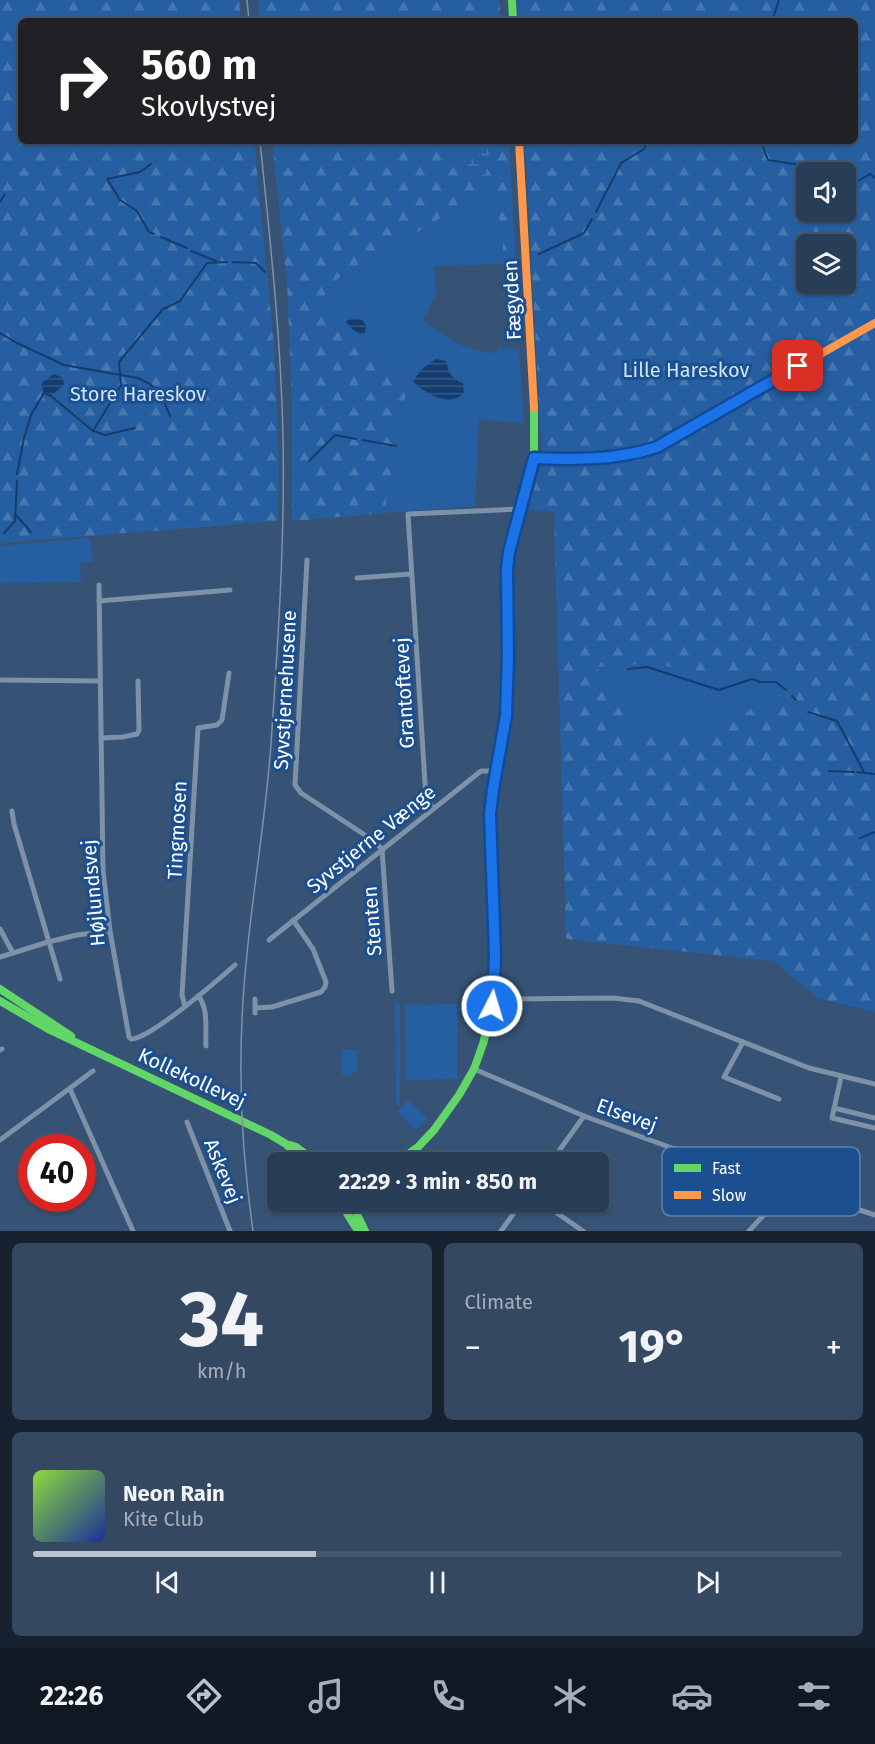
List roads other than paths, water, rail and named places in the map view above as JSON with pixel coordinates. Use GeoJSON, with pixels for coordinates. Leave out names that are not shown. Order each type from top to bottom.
{"type":"FeatureCollection","features":[{"type":"Feature","properties":{"kind":"street"},"geometry":{"type":"LineString","coordinates":[[512,0],[513,18]]}},
{"type":"Feature","properties":{"kind":"street","name":"Fægyden"},"geometry":{"type":"LineString","coordinates":[[411,1152],[434,1130],[474,1069],[494,999],[495,954],[490,814],[506,716],[507,570],[509,552],[534,458],[535,419],[519,144]]}},
{"type":"Feature","properties":{"kind":"street"},"geometry":{"type":"LineString","coordinates":[[534,458],[616,457],[640,453],[657,447],[875,323]]}},
{"type":"Feature","properties":{"kind":"street","name":"Grantoftevej"},"geometry":{"type":"LineString","coordinates":[[433,808],[426,800],[424,783],[408,514],[521,509]]}},
{"type":"Feature","properties":{"kind":"street","name":"Syvstjernehusene"},"geometry":{"type":"LineString","coordinates":[[307,560],[295,785],[301,793],[382,849]]}},
{"type":"Feature","properties":{"kind":"street"},"geometry":{"type":"LineString","coordinates":[[357,578],[411,574]]}},
{"type":"Feature","properties":{"kind":"street","name":"Højlundsvej"},"geometry":{"type":"LineString","coordinates":[[99,585],[103,870],[110,931],[131,1039],[135,1040],[148,1033],[185,1006]]}},
{"type":"Feature","properties":{"kind":"street"},"geometry":{"type":"LineString","coordinates":[[99,601],[230,591]]}},
{"type":"Feature","properties":{"kind":"street","name":"Tingmosen"},"geometry":{"type":"LineString","coordinates":[[185,1006],[182,995],[198,728],[217,725],[222,720],[229,673]]}},
{"type":"Feature","properties":{"kind":"street"},"geometry":{"type":"LineString","coordinates":[[0,680],[99,681]]}},
{"type":"Feature","properties":{"kind":"street"},"geometry":{"type":"LineString","coordinates":[[101,738],[137,734],[139,730],[138,681]]}},
{"type":"Feature","properties":{"kind":"street","name":"Syvstjerne Vænge"},"geometry":{"type":"LineString","coordinates":[[269,940],[481,771],[496,771]]}},
{"type":"Feature","properties":{"kind":"street"},"geometry":{"type":"LineString","coordinates":[[12,811],[14,825],[60,979]]}},
{"type":"Feature","properties":{"kind":"street","name":"Stenten"},"geometry":{"type":"LineString","coordinates":[[382,849],[392,991]]}},
{"type":"Feature","properties":{"kind":"street"},"geometry":{"type":"LineString","coordinates":[[255,999],[255,1011],[321,992],[325,987],[326,982],[313,949],[293,920]]}},
{"type":"Feature","properties":{"kind":"street"},"geometry":{"type":"LineString","coordinates":[[0,928],[13,953]]}},
{"type":"Feature","properties":{"kind":"street"},"geometry":{"type":"LineString","coordinates":[[1,958],[48,942],[77,935],[110,931]]}},
{"type":"Feature","properties":{"kind":"street"},"geometry":{"type":"LineString","coordinates":[[185,1006],[236,965]]}},
{"type":"Feature","properties":{"kind":"street","name":"Kollekollevej"},"geometry":{"type":"LineString","coordinates":[[0,989],[82,1044]]}},
{"type":"Feature","properties":{"kind":"street"},"geometry":{"type":"LineString","coordinates":[[198,996],[204,1007],[206,1046]]}},
{"type":"Feature","properties":{"kind":"street"},"geometry":{"type":"LineString","coordinates":[[494,999],[613,998],[639,1001],[809,1068],[875,1084]]}},
{"type":"Feature","properties":{"kind":"street","name":"Kollekollevej"},"geometry":{"type":"LineString","coordinates":[[0,1000],[57,1035],[82,1044],[242,1120],[303,1152]]}},
{"type":"Feature","properties":{"kind":"street"},"geometry":{"type":"LineString","coordinates":[[743,1042],[724,1077],[779,1098]]}},
{"type":"Feature","properties":{"kind":"street","name":"Elsevej"},"geometry":{"type":"LineString","coordinates":[[474,1069],[584,1116],[669,1147]]}},
{"type":"Feature","properties":{"kind":"street"},"geometry":{"type":"LineString","coordinates":[[0,1140],[93,1071]]}},
{"type":"Feature","properties":{"kind":"street"},"geometry":{"type":"LineString","coordinates":[[841,1077],[832,1118],[875,1128]]}},
{"type":"Feature","properties":{"kind":"street"},"geometry":{"type":"LineString","coordinates":[[70,1089],[133,1231]]}},
{"type":"Feature","properties":{"kind":"street"},"geometry":{"type":"LineString","coordinates":[[834,1108],[875,1118]]}},
{"type":"Feature","properties":{"kind":"street"},"geometry":{"type":"LineString","coordinates":[[558,1152],[584,1116]]}},
{"type":"Feature","properties":{"kind":"street","name":"Askevej"},"geometry":{"type":"LineString","coordinates":[[188,1122],[230,1231]]}},
{"type":"Feature","properties":{"kind":"street","name":"Kollekollevej"},"geometry":{"type":"LineString","coordinates":[[286,1144],[294,1152]]}},
{"type":"Feature","properties":{"kind":"street","name":"Elsevej"},"geometry":{"type":"LineString","coordinates":[[860,1210],[875,1215]]}},
{"type":"Feature","properties":{"kind":"street"},"geometry":{"type":"LineString","coordinates":[[348,1212],[358,1231]]}},
{"type":"Feature","properties":{"kind":"street"},"geometry":{"type":"LineString","coordinates":[[356,1212],[365,1231]]}},
{"type":"Feature","properties":{"kind":"street"},"geometry":{"type":"LineString","coordinates":[[501,1231],[515,1212]]}},
{"type":"Feature","properties":{"kind":"street"},"geometry":{"type":"LineString","coordinates":[[555,1212],[583,1231]]}},
{"type":"Feature","properties":{"kind":"street"},"geometry":{"type":"LineString","coordinates":[[748,1231],[762,1216]]}},
{"type":"Feature","properties":{"kind":"waterway"},"geometry":{"type":"LineString","coordinates":[[773,18],[779,0]]}},
{"type":"Feature","properties":{"kind":"waterway"},"geometry":{"type":"LineString","coordinates":[[596,212],[621,163],[644,149],[646,144]]}},
{"type":"Feature","properties":{"kind":"waterway"},"geometry":{"type":"LineString","coordinates":[[762,144],[768,160],[796,164]]}},
{"type":"Feature","properties":{"kind":"waterway"},"geometry":{"type":"LineString","coordinates":[[151,164],[140,172],[107,179],[120,200],[137,211],[149,232],[154,234]]}},
{"type":"Feature","properties":{"kind":"waterway"},"geometry":{"type":"LineString","coordinates":[[856,182],[870,174],[875,178]]}},
{"type":"Feature","properties":{"kind":"waterway"},"geometry":{"type":"LineString","coordinates":[[0,202],[5,194]]}},
{"type":"Feature","properties":{"kind":"waterway"},"geometry":{"type":"LineString","coordinates":[[539,254],[584,233],[592,219]]}},
{"type":"Feature","properties":{"kind":"waterway"},"geometry":{"type":"LineString","coordinates":[[161,237],[187,248]]}},
{"type":"Feature","properties":{"kind":"waterway"},"geometry":{"type":"LineString","coordinates":[[191,251],[216,261]]}},
{"type":"Feature","properties":{"kind":"waterway"},"geometry":{"type":"LineString","coordinates":[[17,474],[31,415],[44,393],[51,396],[93,431],[121,385],[119,362],[163,309],[180,301],[207,263],[227,262]]}},
{"type":"Feature","properties":{"kind":"waterway"},"geometry":{"type":"LineString","coordinates":[[233,262],[256,263],[265,272]]}},
{"type":"Feature","properties":{"kind":"waterway"},"geometry":{"type":"LineString","coordinates":[[0,333],[64,365],[138,378],[150,384],[162,397],[170,416]]}},
{"type":"Feature","properties":{"kind":"waterway"},"geometry":{"type":"LineString","coordinates":[[93,431],[105,435],[135,428]]}},
{"type":"Feature","properties":{"kind":"waterway"},"geometry":{"type":"LineString","coordinates":[[309,461],[335,435],[356,439]]}},
{"type":"Feature","properties":{"kind":"waterway"},"geometry":{"type":"LineString","coordinates":[[362,440],[396,446]]}},
{"type":"Feature","properties":{"kind":"waterway"},"geometry":{"type":"LineString","coordinates":[[4,533],[15,521],[17,481]]}},
{"type":"Feature","properties":{"kind":"waterway"},"geometry":{"type":"LineString","coordinates":[[15,514],[31,532]]}},
{"type":"Feature","properties":{"kind":"waterway"},"geometry":{"type":"LineString","coordinates":[[628,669],[647,667],[719,690],[752,679],[760,682],[776,682],[786,690]]}},
{"type":"Feature","properties":{"kind":"waterway"},"geometry":{"type":"LineString","coordinates":[[792,696],[796,700]]}},
{"type":"Feature","properties":{"kind":"waterway"},"geometry":{"type":"LineString","coordinates":[[808,712],[837,721],[864,772]]}},
{"type":"Feature","properties":{"kind":"waterway"},"geometry":{"type":"LineString","coordinates":[[829,771],[854,772]]}},
{"type":"Feature","properties":{"kind":"waterway"},"geometry":{"type":"LineString","coordinates":[[857,772],[875,774]]}},
{"type":"Feature","properties":{"kind":"waterway"},"geometry":{"type":"LineString","coordinates":[[860,838],[875,832]]}},
{"type":"Feature","properties":{"kind":"tram line"},"geometry":{"type":"LineString","coordinates":[[247,0],[249,18]]}},
{"type":"Feature","properties":{"kind":"tram line"},"geometry":{"type":"LineString","coordinates":[[253,1231],[242,1116],[242,1030],[245,969],[271,744],[283,514],[282,400],[260,144]]}},
{"type":"Feature","properties":{"kind":"park label","name":"Lille Hareskov"},"geometry":{"type":"Point","coordinates":[686,370]}},
{"type":"Feature","properties":{"kind":"park label","name":"Store Hareskov"},"geometry":{"type":"Point","coordinates":[138,394]}}]}
